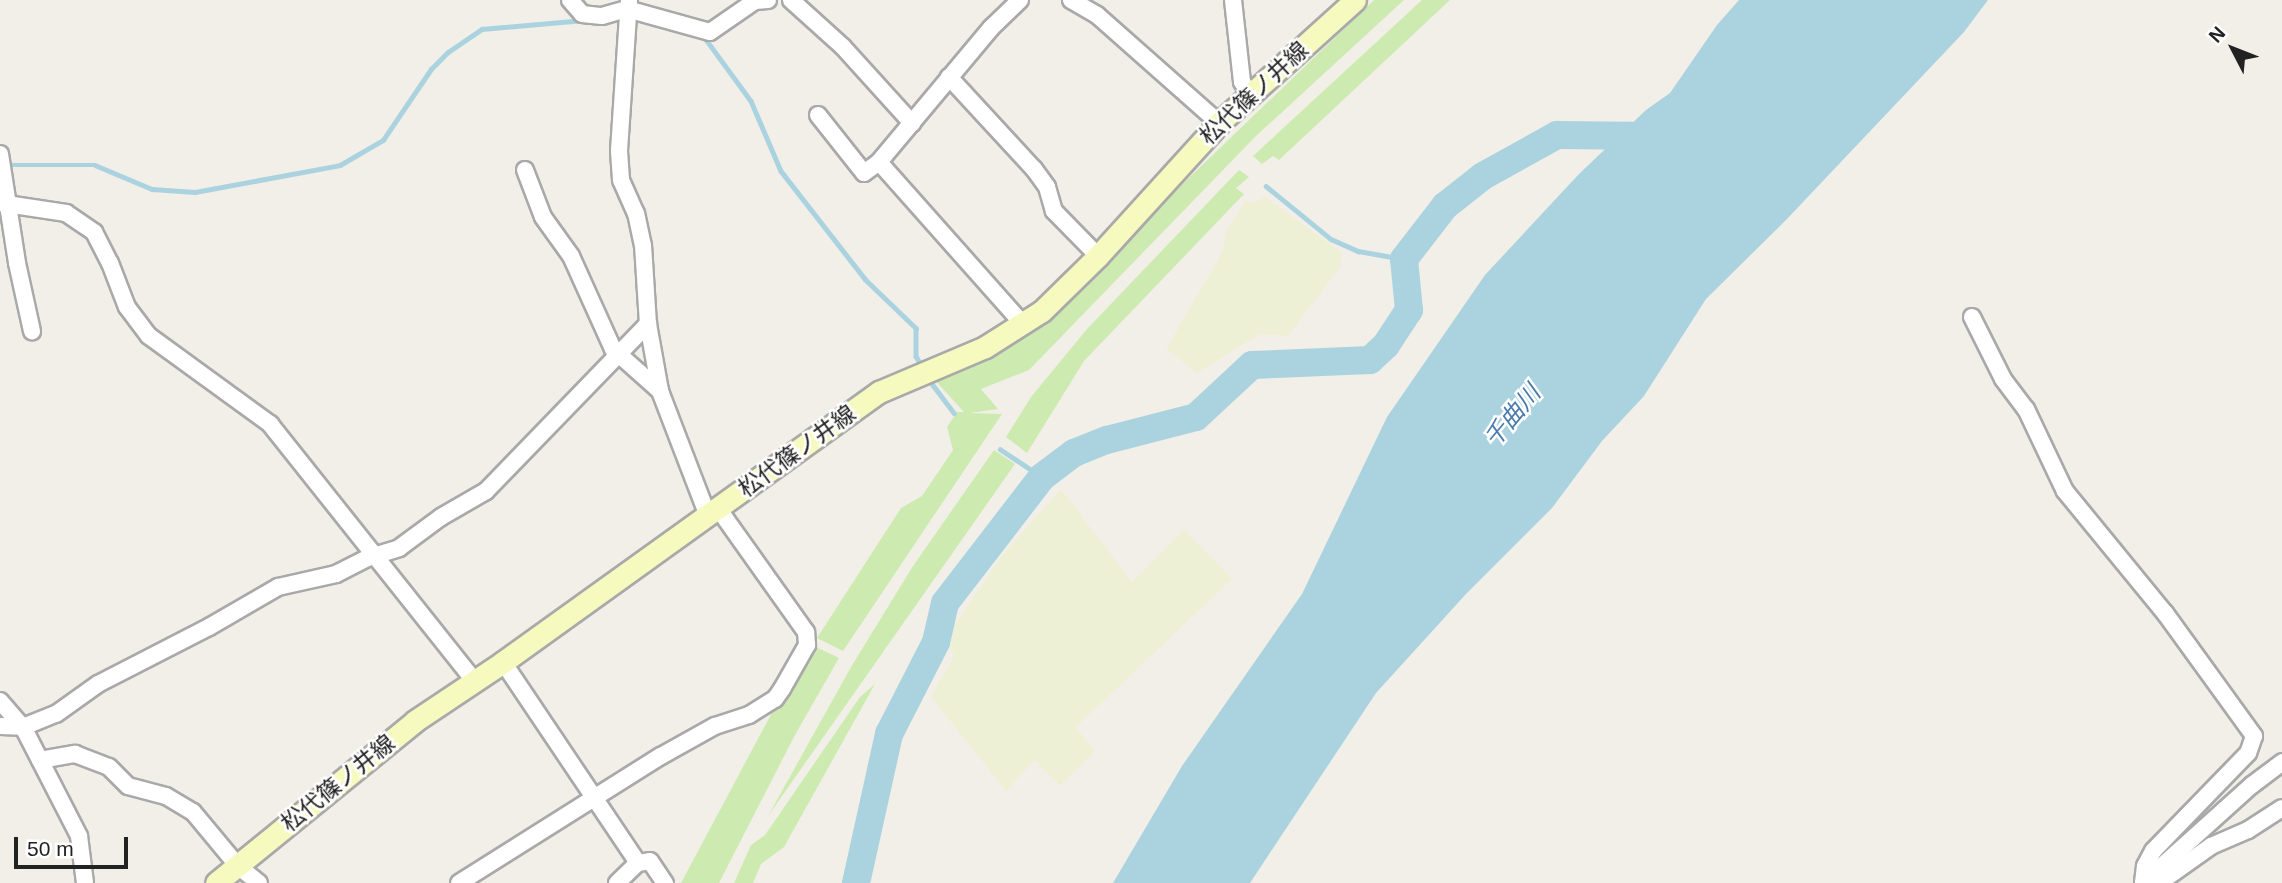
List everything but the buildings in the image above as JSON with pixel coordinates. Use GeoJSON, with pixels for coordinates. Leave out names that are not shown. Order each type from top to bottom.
{"type":"FeatureCollection","features":[{"type":"Feature","properties":{"kind":"main road","name":"松代篠ノ井線"},"geometry":{"type":"LineString","coordinates":[[216,883],[404,730],[879,392],[985,347],[1023,324],[1063,292],[1219,123],[1355,0]]}},
{"type":"Feature","properties":{"kind":"street"},"geometry":{"type":"LineString","coordinates":[[570,0],[582,15],[602,16],[628,5],[710,32],[755,1],[768,0]]}},
{"type":"Feature","properties":{"kind":"street"},"geometry":{"type":"LineString","coordinates":[[791,0],[843,47],[912,124]]}},
{"type":"Feature","properties":{"kind":"street"},"geometry":{"type":"LineString","coordinates":[[818,115],[864,173],[878,162],[949,77],[1020,0]]}},
{"type":"Feature","properties":{"kind":"street"},"geometry":{"type":"LineString","coordinates":[[1071,0],[1097,15],[1219,123]]}},
{"type":"Feature","properties":{"kind":"street"},"geometry":{"type":"LineString","coordinates":[[1233,0],[1242,82],[1250,94]]}},
{"type":"Feature","properties":{"kind":"street"},"geometry":{"type":"LineString","coordinates":[[458,883],[595,796],[715,726],[749,715],[775,699],[807,645],[806,632],[713,512],[660,391],[648,324],[643,245],[636,214],[621,180],[619,151],[628,5]]}},
{"type":"Feature","properties":{"kind":"street"},"geometry":{"type":"LineString","coordinates":[[949,77],[1034,169],[1047,187],[1054,211],[1098,256]]}},
{"type":"Feature","properties":{"kind":"street"},"geometry":{"type":"LineString","coordinates":[[3,162],[5,204],[32,331]]}},
{"type":"Feature","properties":{"kind":"street"},"geometry":{"type":"LineString","coordinates":[[878,162],[1023,324]]}},
{"type":"Feature","properties":{"kind":"street"},"geometry":{"type":"LineString","coordinates":[[525,170],[543,217],[571,256],[618,356],[660,391]]}},
{"type":"Feature","properties":{"kind":"street"},"geometry":{"type":"LineString","coordinates":[[5,204],[66,213],[94,232],[127,307],[149,336],[270,424],[377,555],[475,682]]}},
{"type":"Feature","properties":{"kind":"street"},"geometry":{"type":"LineString","coordinates":[[1972,317],[2003,379],[2026,409],[2065,491],[2165,613],[2254,736],[2248,753],[2153,851],[2145,866],[2143,883],[2252,785],[2282,762]]}},
{"type":"Feature","properties":{"kind":"street"},"geometry":{"type":"LineString","coordinates":[[0,726],[23,727],[56,714],[98,684],[209,627],[278,587],[336,575],[377,555],[399,548],[441,517],[486,491],[648,324]]}},
{"type":"Feature","properties":{"kind":"street"},"geometry":{"type":"LineString","coordinates":[[503,662],[638,863]]}},
{"type":"Feature","properties":{"kind":"street"},"geometry":{"type":"LineString","coordinates":[[0,701],[23,727],[79,836],[85,883]]}},
{"type":"Feature","properties":{"kind":"street"},"geometry":{"type":"LineString","coordinates":[[40,760],[75,754],[109,767],[128,786],[166,796],[192,812],[238,866],[259,883]]}},
{"type":"Feature","properties":{"kind":"street"},"geometry":{"type":"LineString","coordinates":[[2158,883],[2211,846],[2248,830],[2282,808]]}},
{"type":"Feature","properties":{"kind":"street"},"geometry":{"type":"LineString","coordinates":[[617,883],[638,863],[650,861],[665,883]]}},
{"type":"Feature","properties":{"kind":"green space"},"geometry":{"type":"Polygon","coordinates":[[[1374,0],[1404,0],[1256,136],[1029,370],[981,389],[998,409],[970,413],[1002,414],[843,651],[817,638],[901,508],[922,496],[953,450],[947,427],[957,412],[964,412],[934,379],[1021,339],[1374,0]]]}},
{"type":"Feature","properties":{"kind":"green space"},"geometry":{"type":"Polygon","coordinates":[[[1422,0],[1450,0],[1279,160],[1273,156],[1262,164],[1253,156],[1422,0]]]}},
{"type":"Feature","properties":{"kind":"green space"},"geometry":{"type":"Polygon","coordinates":[[[1239,170],[1249,177],[1236,188],[1244,194],[1084,361],[1027,453],[1006,437],[1031,397],[1087,329],[1239,170]]]}},
{"type":"Feature","properties":{"kind":"green space"},"geometry":{"type":"Polygon","coordinates":[[[1265,197],[1341,252],[1341,266],[1288,336],[1260,334],[1197,373],[1166,349],[1223,251],[1225,233],[1245,201],[1253,203],[1265,197]]]}},
{"type":"Feature","properties":{"kind":"green space"},"geometry":{"type":"Polygon","coordinates":[[[994,450],[1015,464],[768,816],[851,667],[913,566],[994,450]]]}},
{"type":"Feature","properties":{"kind":"green space"},"geometry":{"type":"Polygon","coordinates":[[[1061,489],[1132,582],[1184,529],[1232,579],[1076,727],[1095,752],[1060,786],[1035,760],[1006,791],[931,697],[954,656],[945,639],[1003,554],[1061,489]]]}},
{"type":"Feature","properties":{"kind":"green space"},"geometry":{"type":"Polygon","coordinates":[[[812,645],[839,658],[795,735],[719,883],[681,883],[776,705],[812,645]]]}},
{"type":"Feature","properties":{"kind":"green space"},"geometry":{"type":"Polygon","coordinates":[[[875,684],[784,847],[761,864],[753,883],[734,883],[751,845],[765,835],[860,697],[875,684]]]}},
{"type":"Feature","properties":{"kind":"water","name":"千曲川"},"geometry":{"type":"Polygon","coordinates":[[[1739,0],[1988,0],[1964,32],[1786,220],[1706,299],[1644,396],[1602,441],[1552,508],[1466,594],[1376,693],[1250,883],[1113,883],[1182,766],[1302,594],[1387,417],[1485,275],[1579,174],[1646,110],[1670,93],[1717,25],[1739,0]]]}},
{"type":"Feature","properties":{"kind":"waterway"},"geometry":{"type":"LineString","coordinates":[[4,165],[95,165],[152,189],[195,192],[340,165],[383,140],[431,69],[448,52],[482,29],[584,20]]}},
{"type":"Feature","properties":{"kind":"waterway"},"geometry":{"type":"LineString","coordinates":[[705,38],[751,101],[781,171],[865,279],[916,328],[916,356],[920,363]]}},
{"type":"Feature","properties":{"kind":"waterway"},"geometry":{"type":"LineString","coordinates":[[856,883],[889,734],[936,642],[945,603],[1042,477],[1074,453],[1107,440],[1196,417],[1252,365],[1370,360],[1386,345],[1409,310],[1404,259],[1445,206],[1483,176],[1557,135],[1655,136]]}},
{"type":"Feature","properties":{"kind":"waterway"},"geometry":{"type":"LineString","coordinates":[[1266,186],[1331,239],[1358,251],[1404,259]]}},
{"type":"Feature","properties":{"kind":"waterway"},"geometry":{"type":"LineString","coordinates":[[930,381],[954,413]]}},
{"type":"Feature","properties":{"kind":"waterway"},"geometry":{"type":"LineString","coordinates":[[1000,449],[1042,477]]}}]}
